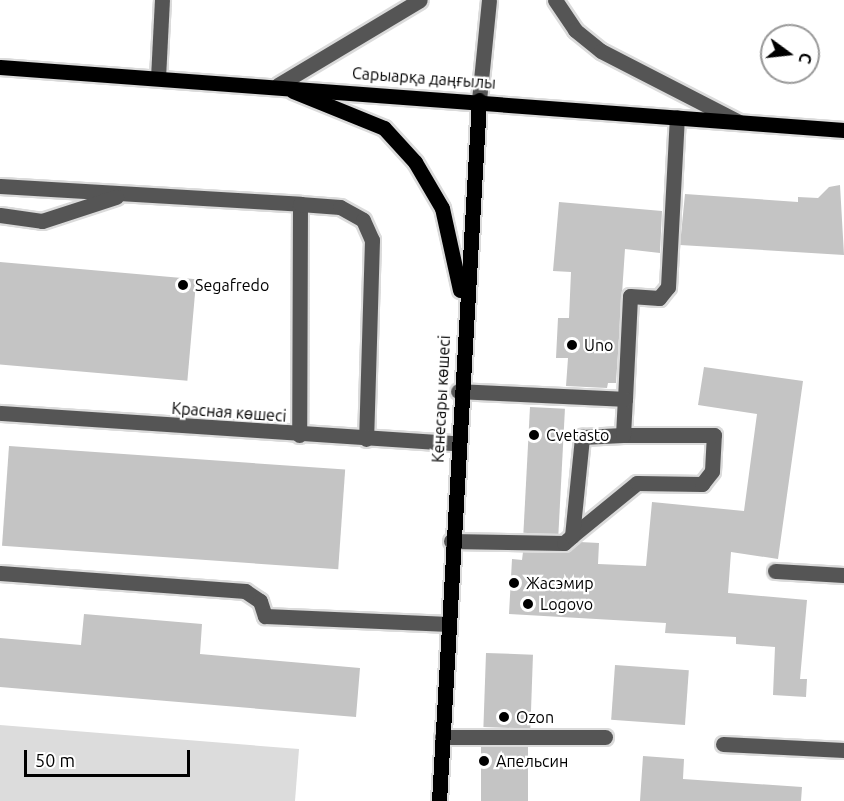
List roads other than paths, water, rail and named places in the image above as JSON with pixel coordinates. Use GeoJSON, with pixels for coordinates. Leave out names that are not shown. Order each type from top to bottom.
{"type":"FeatureCollection","features":[{"type":"Feature","properties":{"kind":"main road","name":"Сарыарқа даңғылы"},"geometry":{"type":"LineString","coordinates":[[0,67],[479,100],[844,130]]}},
{"type":"Feature","properties":{"kind":"main road"},"geometry":{"type":"LineString","coordinates":[[278,85],[384,128],[415,162],[442,208],[464,314]]}},
{"type":"Feature","properties":{"kind":"main road","name":"Кенесары көшесі"},"geometry":{"type":"LineString","coordinates":[[439,801],[458,391],[479,100]]}},
{"type":"Feature","properties":{"kind":"street"},"geometry":{"type":"LineString","coordinates":[[158,78],[162,0]]}},
{"type":"Feature","properties":{"kind":"street"},"geometry":{"type":"LineString","coordinates":[[278,85],[420,0]]}},
{"type":"Feature","properties":{"kind":"street","name":"Кенесары көшесі"},"geometry":{"type":"LineString","coordinates":[[479,100],[489,0]]}},
{"type":"Feature","properties":{"kind":"street"},"geometry":{"type":"LineString","coordinates":[[555,0],[575,30],[601,51],[739,122]]}},
{"type":"Feature","properties":{"kind":"street"},"geometry":{"type":"LineString","coordinates":[[622,435],[630,296],[658,298],[668,287],[677,117]]}},
{"type":"Feature","properties":{"kind":"street"},"geometry":{"type":"LineString","coordinates":[[0,186],[120,196],[340,207],[363,220],[372,240],[366,439]]}},
{"type":"Feature","properties":{"kind":"street"},"geometry":{"type":"LineString","coordinates":[[0,215],[42,221],[120,196]]}},
{"type":"Feature","properties":{"kind":"street"},"geometry":{"type":"LineString","coordinates":[[299,435],[300,204]]}},
{"type":"Feature","properties":{"kind":"street"},"geometry":{"type":"LineString","coordinates":[[458,391],[625,399]]}},
{"type":"Feature","properties":{"kind":"street","name":"Красная көшесі"},"geometry":{"type":"LineString","coordinates":[[0,413],[299,435],[456,443]]}},
{"type":"Feature","properties":{"kind":"street"},"geometry":{"type":"LineString","coordinates":[[451,541],[558,546],[572,536],[637,483],[702,484],[712,471],[714,435],[582,437],[572,536]]}},
{"type":"Feature","properties":{"kind":"street"},"geometry":{"type":"LineString","coordinates":[[775,571],[844,575]]}},
{"type":"Feature","properties":{"kind":"street"},"geometry":{"type":"LineString","coordinates":[[0,573],[245,591],[260,601],[265,616],[449,624]]}},
{"type":"Feature","properties":{"kind":"street"},"geometry":{"type":"LineString","coordinates":[[442,737],[605,737]]}},
{"type":"Feature","properties":{"kind":"street"},"geometry":{"type":"LineString","coordinates":[[723,744],[844,750]]}},
{"type":"Feature","properties":{"kind":"place","name":"Segafredo"},"geometry":{"type":"Point","coordinates":[183,285]}},
{"type":"Feature","properties":{"kind":"place","name":"Uno"},"geometry":{"type":"Point","coordinates":[572,345]}},
{"type":"Feature","properties":{"kind":"place","name":"Cvetasto"},"geometry":{"type":"Point","coordinates":[534,435]}},
{"type":"Feature","properties":{"kind":"place","name":"Жасэмир"},"geometry":{"type":"Point","coordinates":[514,583]}},
{"type":"Feature","properties":{"kind":"place","name":"Logovo"},"geometry":{"type":"Point","coordinates":[528,604]}},
{"type":"Feature","properties":{"kind":"place","name":"Ozon"},"geometry":{"type":"Point","coordinates":[504,717]}},
{"type":"Feature","properties":{"kind":"place","name":"Апельсин"},"geometry":{"type":"Point","coordinates":[484,761]}}]}
